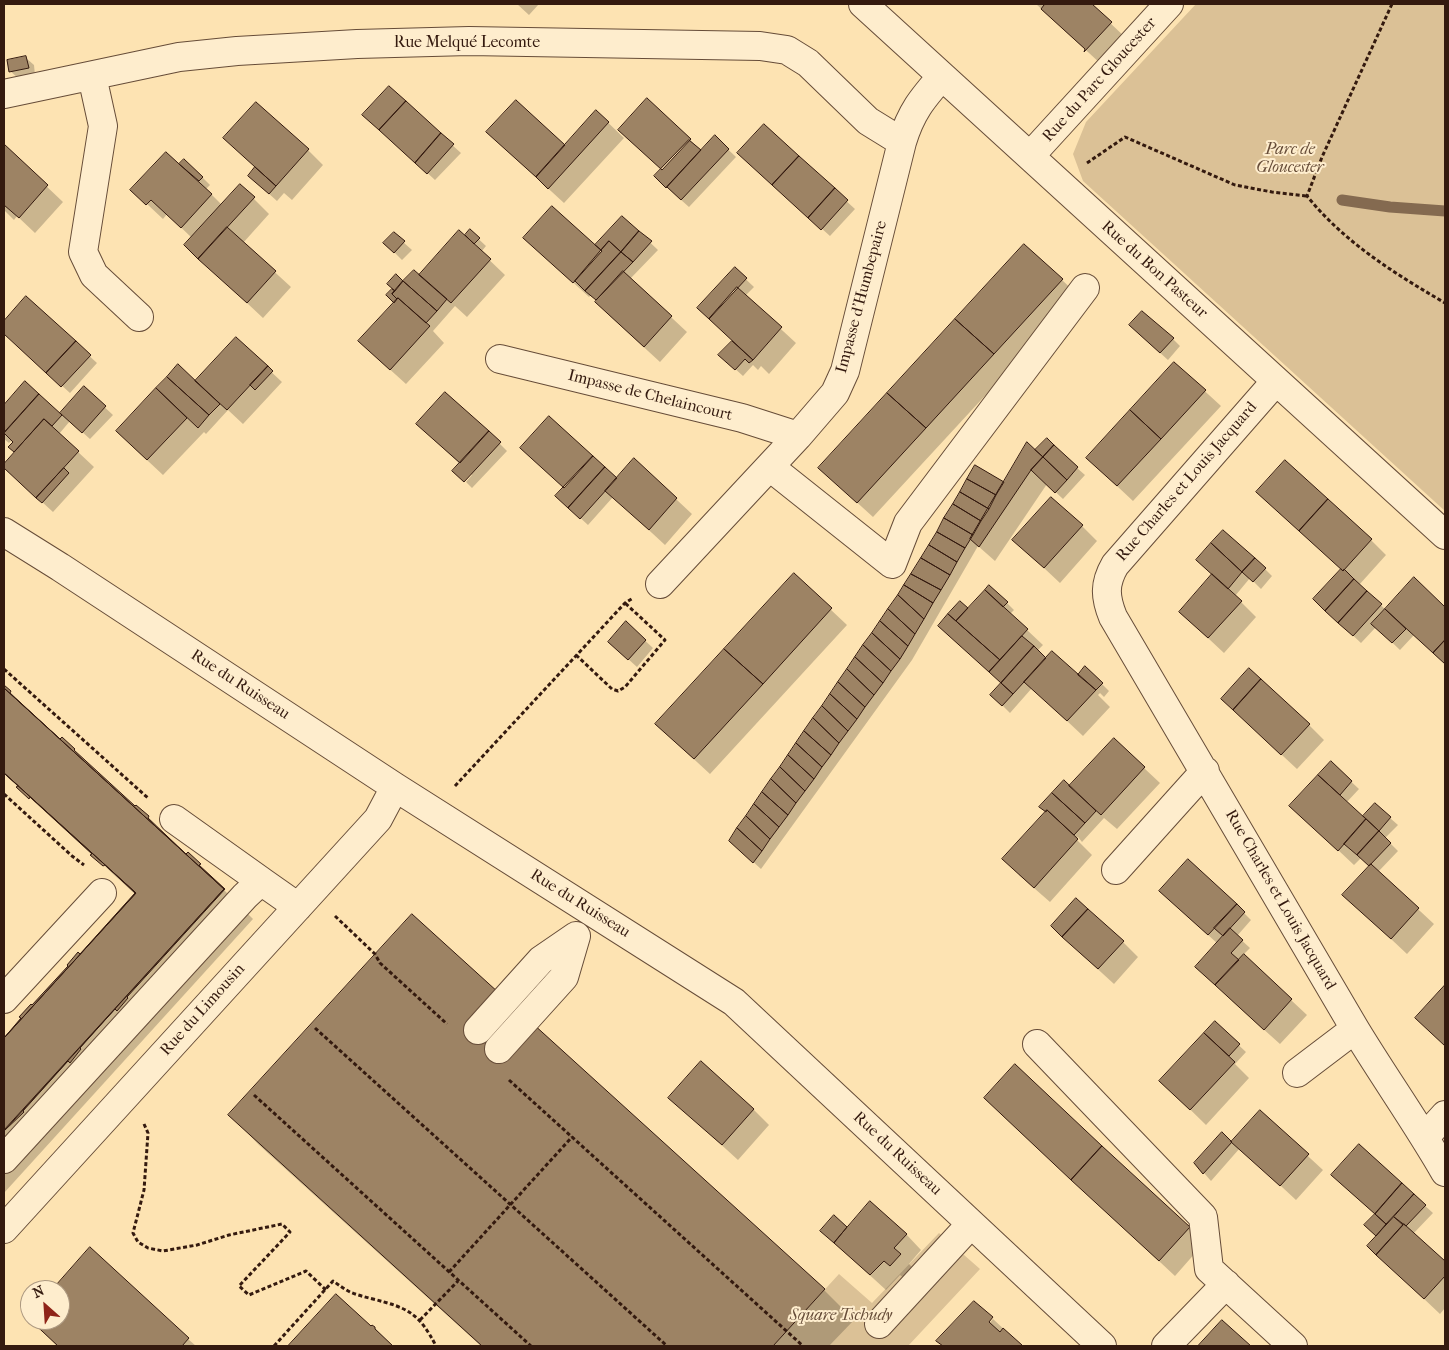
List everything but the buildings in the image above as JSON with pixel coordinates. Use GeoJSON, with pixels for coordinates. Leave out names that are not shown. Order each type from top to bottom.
{"type":"FeatureCollection","features":[{"type":"Feature","properties":{"kind":"street","name":"Rue du Bon Pasteur"},"geometry":{"type":"LineString","coordinates":[[863,4],[1445,535]]}},
{"type":"Feature","properties":{"kind":"street","name":"Rue du Parc Gloucester"},"geometry":{"type":"LineString","coordinates":[[1030,156],[1169,4]]}},
{"type":"Feature","properties":{"kind":"street","name":"Rue Melqué Lecomte"},"geometry":{"type":"LineString","coordinates":[[4,94],[179,57],[237,50],[469,41],[760,46],[787,50],[808,63],[868,121],[902,142]]}},
{"type":"Feature","properties":{"kind":"street"},"geometry":{"type":"LineString","coordinates":[[92,76],[102,126],[84,252],[94,275],[138,317]]}},
{"type":"Feature","properties":{"kind":"street","name":"Impasse d'Humbepaire"},"geometry":{"type":"LineString","coordinates":[[660,584],[770,467],[835,393],[845,371],[909,120],[920,101],[942,76]]}},
{"type":"Feature","properties":{"kind":"street"},"geometry":{"type":"LineString","coordinates":[[770,467],[892,564],[908,523],[1085,288]]}},
{"type":"Feature","properties":{"kind":"street","name":"Impasse de Chelaincourt"},"geometry":{"type":"LineString","coordinates":[[500,360],[742,418],[798,436]]}},
{"type":"Feature","properties":{"kind":"street","name":"Rue Charles et Louis Jacquard"},"geometry":{"type":"LineString","coordinates":[[1276,381],[1115,565],[1108,577],[1107,603],[1113,617],[1205,771],[1354,1029],[1425,1137],[1445,1172]]}},
{"type":"Feature","properties":{"kind":"street","name":"Rue du Ruisseau"},"geometry":{"type":"LineString","coordinates":[[4,532],[395,787],[734,1002],[1102,1346]]}},
{"type":"Feature","properties":{"kind":"street"},"geometry":{"type":"LineString","coordinates":[[1116,870],[1205,771]]}},
{"type":"Feature","properties":{"kind":"street","name":"Rue du Limousin"},"geometry":{"type":"LineString","coordinates":[[4,1229],[378,819],[395,787]]}},
{"type":"Feature","properties":{"kind":"street"},"geometry":{"type":"LineString","coordinates":[[174,819],[298,906]]}},
{"type":"Feature","properties":{"kind":"street"},"geometry":{"type":"LineString","coordinates":[[4,1159],[261,881]]}},
{"type":"Feature","properties":{"kind":"street"},"geometry":{"type":"LineString","coordinates":[[4,999],[102,893]]}},
{"type":"Feature","properties":{"kind":"street"},"geometry":{"type":"LineString","coordinates":[[499,1049],[564,977],[576,936],[589,910]]}},
{"type":"Feature","properties":{"kind":"street"},"geometry":{"type":"LineString","coordinates":[[466,1030],[540,960],[576,936]]}},
{"type":"Feature","properties":{"kind":"street"},"geometry":{"type":"LineString","coordinates":[[1296,1073],[1354,1029]]}},
{"type":"Feature","properties":{"kind":"street"},"geometry":{"type":"LineString","coordinates":[[1037,1044],[1203,1217],[1210,1269],[1293,1346]]}},
{"type":"Feature","properties":{"kind":"street"},"geometry":{"type":"LineString","coordinates":[[1425,1137],[1445,1114]]}},
{"type":"Feature","properties":{"kind":"street"},"geometry":{"type":"LineString","coordinates":[[878,1324],[971,1224]]}},
{"type":"Feature","properties":{"kind":"street"},"geometry":{"type":"LineString","coordinates":[[1166,1346],[1226,1284]]}},
{"type":"Feature","properties":{"kind":"path"},"geometry":{"type":"LineString","coordinates":[[1307,196],[1326,148],[1392,4]]}},
{"type":"Feature","properties":{"kind":"path"},"geometry":{"type":"LineString","coordinates":[[1057,181],[1125,137],[1235,185],[1307,196],[1321,213],[1364,252],[1445,303]]}},
{"type":"Feature","properties":{"kind":"path"},"geometry":{"type":"LineString","coordinates":[[436,813],[449,791],[625,602],[660,584]]}},
{"type":"Feature","properties":{"kind":"path"},"geometry":{"type":"LineString","coordinates":[[576,655],[612,689],[618,690],[625,687],[665,640],[625,602]]}},
{"type":"Feature","properties":{"kind":"path"},"geometry":{"type":"LineString","coordinates":[[4,669],[174,819]]}},
{"type":"Feature","properties":{"kind":"path"},"geometry":{"type":"LineString","coordinates":[[4,794],[72,856],[108,885],[102,893]]}},
{"type":"Feature","properties":{"kind":"path"},"geometry":{"type":"LineString","coordinates":[[339,920],[375,954],[380,963],[466,1030]]}},
{"type":"Feature","properties":{"kind":"path"},"geometry":{"type":"LineString","coordinates":[[315,1028],[667,1346]]}},
{"type":"Feature","properties":{"kind":"path"},"geometry":{"type":"LineString","coordinates":[[505,1076],[803,1346]]}},
{"type":"Feature","properties":{"kind":"path"},"geometry":{"type":"LineString","coordinates":[[129,1092],[148,1133],[144,1190],[134,1233],[138,1242],[148,1248],[163,1251],[197,1245],[229,1235],[282,1224],[290,1232],[239,1286],[249,1295],[306,1271],[326,1290]]}},
{"type":"Feature","properties":{"kind":"path"},"geometry":{"type":"LineString","coordinates":[[254,1095],[531,1346]]}},
{"type":"Feature","properties":{"kind":"path"},"geometry":{"type":"LineString","coordinates":[[449,1272],[572,1137]]}},
{"type":"Feature","properties":{"kind":"path"},"geometry":{"type":"LineString","coordinates":[[274,1346],[333,1281],[350,1292],[397,1305],[407,1310],[420,1320],[436,1346]]}},
{"type":"Feature","properties":{"kind":"path"},"geometry":{"type":"LineString","coordinates":[[420,1320],[458,1281]]}},
{"type":"Feature","properties":{"kind":"green space","name":"Parc de Gloucester"},"geometry":{"type":"Polygon","coordinates":[[[1196,4],[1445,4],[1445,511],[1083,181],[1073,154],[1086,122],[1196,4]]]}},
{"type":"Feature","properties":{"kind":"green space","name":"Square Tschudy"},"geometry":{"type":"Polygon","coordinates":[[[939,1233],[980,1269],[908,1346],[773,1346],[839,1274],[872,1303],[939,1233]]]}},
{"type":"Feature","properties":{"kind":"waterway"},"geometry":{"type":"LineString","coordinates":[[1342,200],[1390,207],[1445,211]]}}]}
